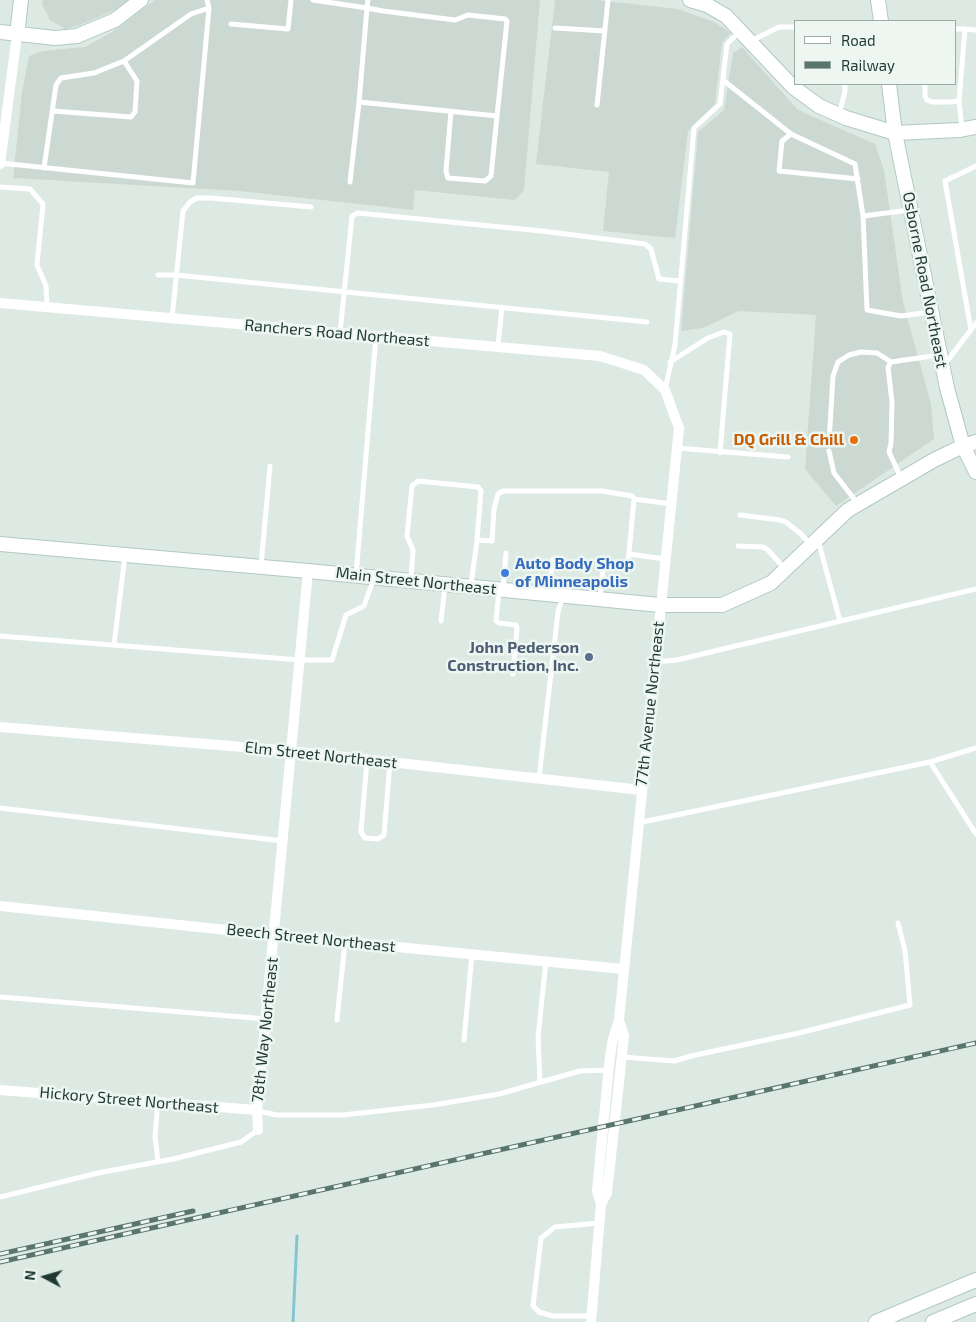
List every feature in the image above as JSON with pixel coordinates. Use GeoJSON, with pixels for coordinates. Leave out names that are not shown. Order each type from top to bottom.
{"type":"FeatureCollection","features":[{"type":"Feature","properties":{"kind":"street"},"geometry":{"type":"LineString","coordinates":[[0,164],[21,0]]}},
{"type":"Feature","properties":{"kind":"street"},"geometry":{"type":"LineString","coordinates":[[0,32],[55,38],[77,36],[115,20],[141,0]]}},
{"type":"Feature","properties":{"kind":"street"},"geometry":{"type":"LineString","coordinates":[[690,0],[707,5],[726,16],[793,87],[819,106],[839,115],[896,132],[969,128]]}},
{"type":"Feature","properties":{"kind":"street"},"geometry":{"type":"LineString","coordinates":[[878,0],[881,20]]}},
{"type":"Feature","properties":{"kind":"street","name":"Osborne Road Northeast"},"geometry":{"type":"LineString","coordinates":[[889,85],[896,132],[942,361],[969,444],[976,472]]}},
{"type":"Feature","properties":{"kind":"street","name":"Ranchers Road Northeast"},"geometry":{"type":"LineString","coordinates":[[0,303],[600,356],[644,370],[664,390]]}},
{"type":"Feature","properties":{"kind":"street","name":"77th Avenue Northeast"},"geometry":{"type":"LineString","coordinates":[[601,1204],[597,1191],[609,1070],[612,1043],[619,1020],[679,428],[664,390]]}},
{"type":"Feature","properties":{"kind":"street","name":"Main Street Northeast"},"geometry":{"type":"LineString","coordinates":[[0,544],[356,575],[660,605],[722,605],[771,583],[848,510],[969,444]]}},
{"type":"Feature","properties":{"kind":"street","name":"78th Way Northeast"},"geometry":{"type":"LineString","coordinates":[[258,1130],[257,1110],[308,571]]}},
{"type":"Feature","properties":{"kind":"street","name":"Elm Street Northeast"},"geometry":{"type":"LineString","coordinates":[[0,726],[291,751],[641,790]]}},
{"type":"Feature","properties":{"kind":"street","name":"Beech Street Northeast"},"geometry":{"type":"LineString","coordinates":[[0,906],[274,935],[623,968]]}},
{"type":"Feature","properties":{"kind":"street","name":"77th Avenue Northeast"},"geometry":{"type":"LineString","coordinates":[[591,1319],[601,1204],[607,1193],[624,1036],[619,1020]]}},
{"type":"Feature","properties":{"kind":"street","name":"Hickory Street Northeast"},"geometry":{"type":"LineString","coordinates":[[0,1090],[257,1110]]}},
{"type":"Feature","properties":{"kind":"street"},"geometry":{"type":"LineString","coordinates":[[876,1322],[976,1280]]}},
{"type":"Feature","properties":{"kind":"street"},"geometry":{"type":"LineString","coordinates":[[933,1322],[976,1304]]}},
{"type":"Feature","properties":{"kind":"lane"},"geometry":{"type":"LineString","coordinates":[[0,164],[193,183],[209,8],[207,0]]}},
{"type":"Feature","properties":{"kind":"lane"},"geometry":{"type":"LineString","coordinates":[[231,24],[288,29],[291,0]]}},
{"type":"Feature","properties":{"kind":"lane"},"geometry":{"type":"LineString","coordinates":[[313,0],[455,20],[468,15],[505,19],[507,21],[491,176],[485,181],[448,178],[446,171],[451,111]]}},
{"type":"Feature","properties":{"kind":"lane"},"geometry":{"type":"LineString","coordinates":[[350,182],[368,0]]}},
{"type":"Feature","properties":{"kind":"lane"},"geometry":{"type":"LineString","coordinates":[[597,105],[608,0]]}},
{"type":"Feature","properties":{"kind":"lane"},"geometry":{"type":"LineString","coordinates":[[44,168],[56,85],[61,78],[94,73],[124,61],[191,14],[209,8]]}},
{"type":"Feature","properties":{"kind":"lane"},"geometry":{"type":"LineString","coordinates":[[750,41],[779,27],[794,27]]}},
{"type":"Feature","properties":{"kind":"lane"},"geometry":{"type":"LineString","coordinates":[[555,28],[604,31]]}},
{"type":"Feature","properties":{"kind":"lane"},"geometry":{"type":"LineString","coordinates":[[956,28],[976,30]]}},
{"type":"Feature","properties":{"kind":"lane"},"geometry":{"type":"LineString","coordinates":[[966,29],[959,101],[969,128]]}},
{"type":"Feature","properties":{"kind":"lane"},"geometry":{"type":"LineString","coordinates":[[664,390],[675,344],[694,128],[720,104],[727,44],[740,30]]}},
{"type":"Feature","properties":{"kind":"lane"},"geometry":{"type":"LineString","coordinates":[[53,111],[131,117],[135,112],[137,81],[124,61]]}},
{"type":"Feature","properties":{"kind":"lane"},"geometry":{"type":"LineString","coordinates":[[723,80],[791,134],[855,164],[863,216],[867,310],[900,316],[932,312]]}},
{"type":"Feature","properties":{"kind":"lane"},"geometry":{"type":"LineString","coordinates":[[839,115],[845,85]]}},
{"type":"Feature","properties":{"kind":"lane"},"geometry":{"type":"LineString","coordinates":[[925,85],[927,100],[932,102],[959,101]]}},
{"type":"Feature","properties":{"kind":"lane"},"geometry":{"type":"LineString","coordinates":[[359,102],[497,116]]}},
{"type":"Feature","properties":{"kind":"lane"},"geometry":{"type":"LineString","coordinates":[[791,134],[782,140],[779,171],[858,180]]}},
{"type":"Feature","properties":{"kind":"lane"},"geometry":{"type":"LineString","coordinates":[[971,330],[945,180],[976,166]]}},
{"type":"Feature","properties":{"kind":"lane"},"geometry":{"type":"LineString","coordinates":[[0,187],[30,189],[43,204],[36,265],[46,286],[47,307]]}},
{"type":"Feature","properties":{"kind":"lane"},"geometry":{"type":"LineString","coordinates":[[172,318],[183,211],[190,202],[197,198],[311,207]]}},
{"type":"Feature","properties":{"kind":"lane"},"geometry":{"type":"LineString","coordinates":[[863,216],[911,209]]}},
{"type":"Feature","properties":{"kind":"lane"},"geometry":{"type":"LineString","coordinates":[[340,333],[352,216],[358,213],[560,233],[645,244],[651,249],[659,279],[680,281]]}},
{"type":"Feature","properties":{"kind":"lane"},"geometry":{"type":"LineString","coordinates":[[158,275],[176,275],[647,322]]}},
{"type":"Feature","properties":{"kind":"lane"},"geometry":{"type":"LineString","coordinates":[[498,347],[502,307]]}},
{"type":"Feature","properties":{"kind":"lane"},"geometry":{"type":"LineString","coordinates":[[829,442],[833,376],[838,362],[849,355],[861,352],[877,354],[891,362],[942,361],[976,323]]}},
{"type":"Feature","properties":{"kind":"lane"},"geometry":{"type":"LineString","coordinates":[[670,362],[708,338],[724,332],[730,334],[720,453]]}},
{"type":"Feature","properties":{"kind":"lane"},"geometry":{"type":"LineString","coordinates":[[356,575],[376,336]]}},
{"type":"Feature","properties":{"kind":"lane"},"geometry":{"type":"LineString","coordinates":[[891,362],[888,367],[892,402],[889,452],[902,479]]}},
{"type":"Feature","properties":{"kind":"lane"},"geometry":{"type":"LineString","coordinates":[[677,448],[788,458]]}},
{"type":"Feature","properties":{"kind":"lane"},"geometry":{"type":"LineString","coordinates":[[829,451],[834,473],[858,505]]}},
{"type":"Feature","properties":{"kind":"lane"},"geometry":{"type":"LineString","coordinates":[[261,567],[270,466]]}},
{"type":"Feature","properties":{"kind":"lane"},"geometry":{"type":"LineString","coordinates":[[411,581],[413,550],[408,536],[412,486],[418,481],[478,487],[481,491],[471,587]]}},
{"type":"Feature","properties":{"kind":"lane"},"geometry":{"type":"LineString","coordinates":[[477,540],[492,541],[494,509],[498,494],[503,491],[602,491],[632,496],[634,499],[671,504]]}},
{"type":"Feature","properties":{"kind":"lane"},"geometry":{"type":"LineString","coordinates":[[600,599],[603,568],[624,567],[628,563],[634,499]]}},
{"type":"Feature","properties":{"kind":"lane"},"geometry":{"type":"LineString","coordinates":[[740,515],[786,522],[815,542],[840,622]]}},
{"type":"Feature","properties":{"kind":"lane"},"geometry":{"type":"LineString","coordinates":[[738,546],[763,547],[768,550],[785,570]]}},
{"type":"Feature","properties":{"kind":"lane"},"geometry":{"type":"LineString","coordinates":[[506,552],[496,621],[499,624],[516,625],[517,628],[513,674]]}},
{"type":"Feature","properties":{"kind":"lane"},"geometry":{"type":"LineString","coordinates":[[629,554],[665,559]]}},
{"type":"Feature","properties":{"kind":"lane"},"geometry":{"type":"LineString","coordinates":[[114,646],[125,555]]}},
{"type":"Feature","properties":{"kind":"lane"},"geometry":{"type":"LineString","coordinates":[[548,594],[553,560]]}},
{"type":"Feature","properties":{"kind":"lane"},"geometry":{"type":"LineString","coordinates":[[0,636],[300,660],[332,660],[346,615],[364,606],[374,577]]}},
{"type":"Feature","properties":{"kind":"lane"},"geometry":{"type":"LineString","coordinates":[[441,621],[445,584]]}},
{"type":"Feature","properties":{"kind":"lane"},"geometry":{"type":"LineString","coordinates":[[654,662],[678,660],[976,589]]}},
{"type":"Feature","properties":{"kind":"lane"},"geometry":{"type":"LineString","coordinates":[[539,778],[558,612],[563,596]]}},
{"type":"Feature","properties":{"kind":"lane"},"geometry":{"type":"LineString","coordinates":[[638,823],[930,762],[976,748]]}},
{"type":"Feature","properties":{"kind":"lane"},"geometry":{"type":"LineString","coordinates":[[367,760],[361,832],[365,838],[378,839],[384,835],[390,762]]}},
{"type":"Feature","properties":{"kind":"lane"},"geometry":{"type":"LineString","coordinates":[[930,762],[976,834]]}},
{"type":"Feature","properties":{"kind":"lane"},"geometry":{"type":"LineString","coordinates":[[0,808],[283,841]]}},
{"type":"Feature","properties":{"kind":"lane"},"geometry":{"type":"LineString","coordinates":[[622,1057],[674,1061],[799,1033],[910,1005],[905,951],[898,923]]}},
{"type":"Feature","properties":{"kind":"lane"},"geometry":{"type":"LineString","coordinates":[[337,1020],[345,942]]}},
{"type":"Feature","properties":{"kind":"lane"},"geometry":{"type":"LineString","coordinates":[[464,1040],[472,954]]}},
{"type":"Feature","properties":{"kind":"lane"},"geometry":{"type":"LineString","coordinates":[[540,1082],[538,1036],[546,961]]}},
{"type":"Feature","properties":{"kind":"lane"},"geometry":{"type":"LineString","coordinates":[[0,997],[267,1019]]}},
{"type":"Feature","properties":{"kind":"lane"},"geometry":{"type":"LineString","coordinates":[[257,1110],[277,1115],[343,1115],[433,1105],[490,1096],[580,1071],[609,1070]]}},
{"type":"Feature","properties":{"kind":"lane"},"geometry":{"type":"LineString","coordinates":[[158,1102],[155,1136],[158,1162]]}},
{"type":"Feature","properties":{"kind":"lane"},"geometry":{"type":"LineString","coordinates":[[0,1197],[98,1173],[158,1162],[241,1142],[258,1130]]}},
{"type":"Feature","properties":{"kind":"lane"},"geometry":{"type":"LineString","coordinates":[[591,1319],[553,1316],[539,1312],[533,1306],[541,1238],[556,1227],[599,1223]]}},
{"type":"Feature","properties":{"kind":"shaded area"},"geometry":{"type":"Polygon","coordinates":[[[43,0],[128,0],[115,10],[80,25],[65,29],[50,20],[42,4],[43,0]]]}},
{"type":"Feature","properties":{"kind":"shaded area"},"geometry":{"type":"Polygon","coordinates":[[[155,0],[540,0],[524,190],[515,200],[415,190],[413,210],[240,191],[13,178],[22,92],[29,56],[43,51],[85,47],[112,32],[155,0]]]}},
{"type":"Feature","properties":{"kind":"shaded area"},"geometry":{"type":"Polygon","coordinates":[[[555,0],[596,0],[678,9],[714,22],[731,33],[722,43],[715,104],[688,131],[675,238],[603,231],[609,172],[536,164],[555,0]]]}},
{"type":"Feature","properties":{"kind":"shaded area"},"geometry":{"type":"Polygon","coordinates":[[[742,47],[798,110],[875,144],[884,170],[903,302],[931,404],[934,439],[836,506],[805,469],[816,315],[739,311],[703,328],[681,331],[698,132],[724,110],[733,53],[742,47]]]}},
{"type":"Feature","properties":{"kind":"waterway"},"geometry":{"type":"LineString","coordinates":[[293,1322],[297,1236]]}},
{"type":"Feature","properties":{"kind":"railway"},"geometry":{"type":"LineString","coordinates":[[0,1262],[976,1043]]}},
{"type":"Feature","properties":{"kind":"railway"},"geometry":{"type":"LineString","coordinates":[[0,1254],[193,1211]]}},
{"type":"Feature","properties":{"kind":"place","name":"DQ Grill & Chill"},"geometry":{"type":"Point","coordinates":[854,440]}},
{"type":"Feature","properties":{"kind":"place","name":"Auto Body Shop of Minneapolis"},"geometry":{"type":"Point","coordinates":[505,573]}},
{"type":"Feature","properties":{"kind":"place","name":"John Pederson Construction, Inc."},"geometry":{"type":"Point","coordinates":[589,657]}}]}
